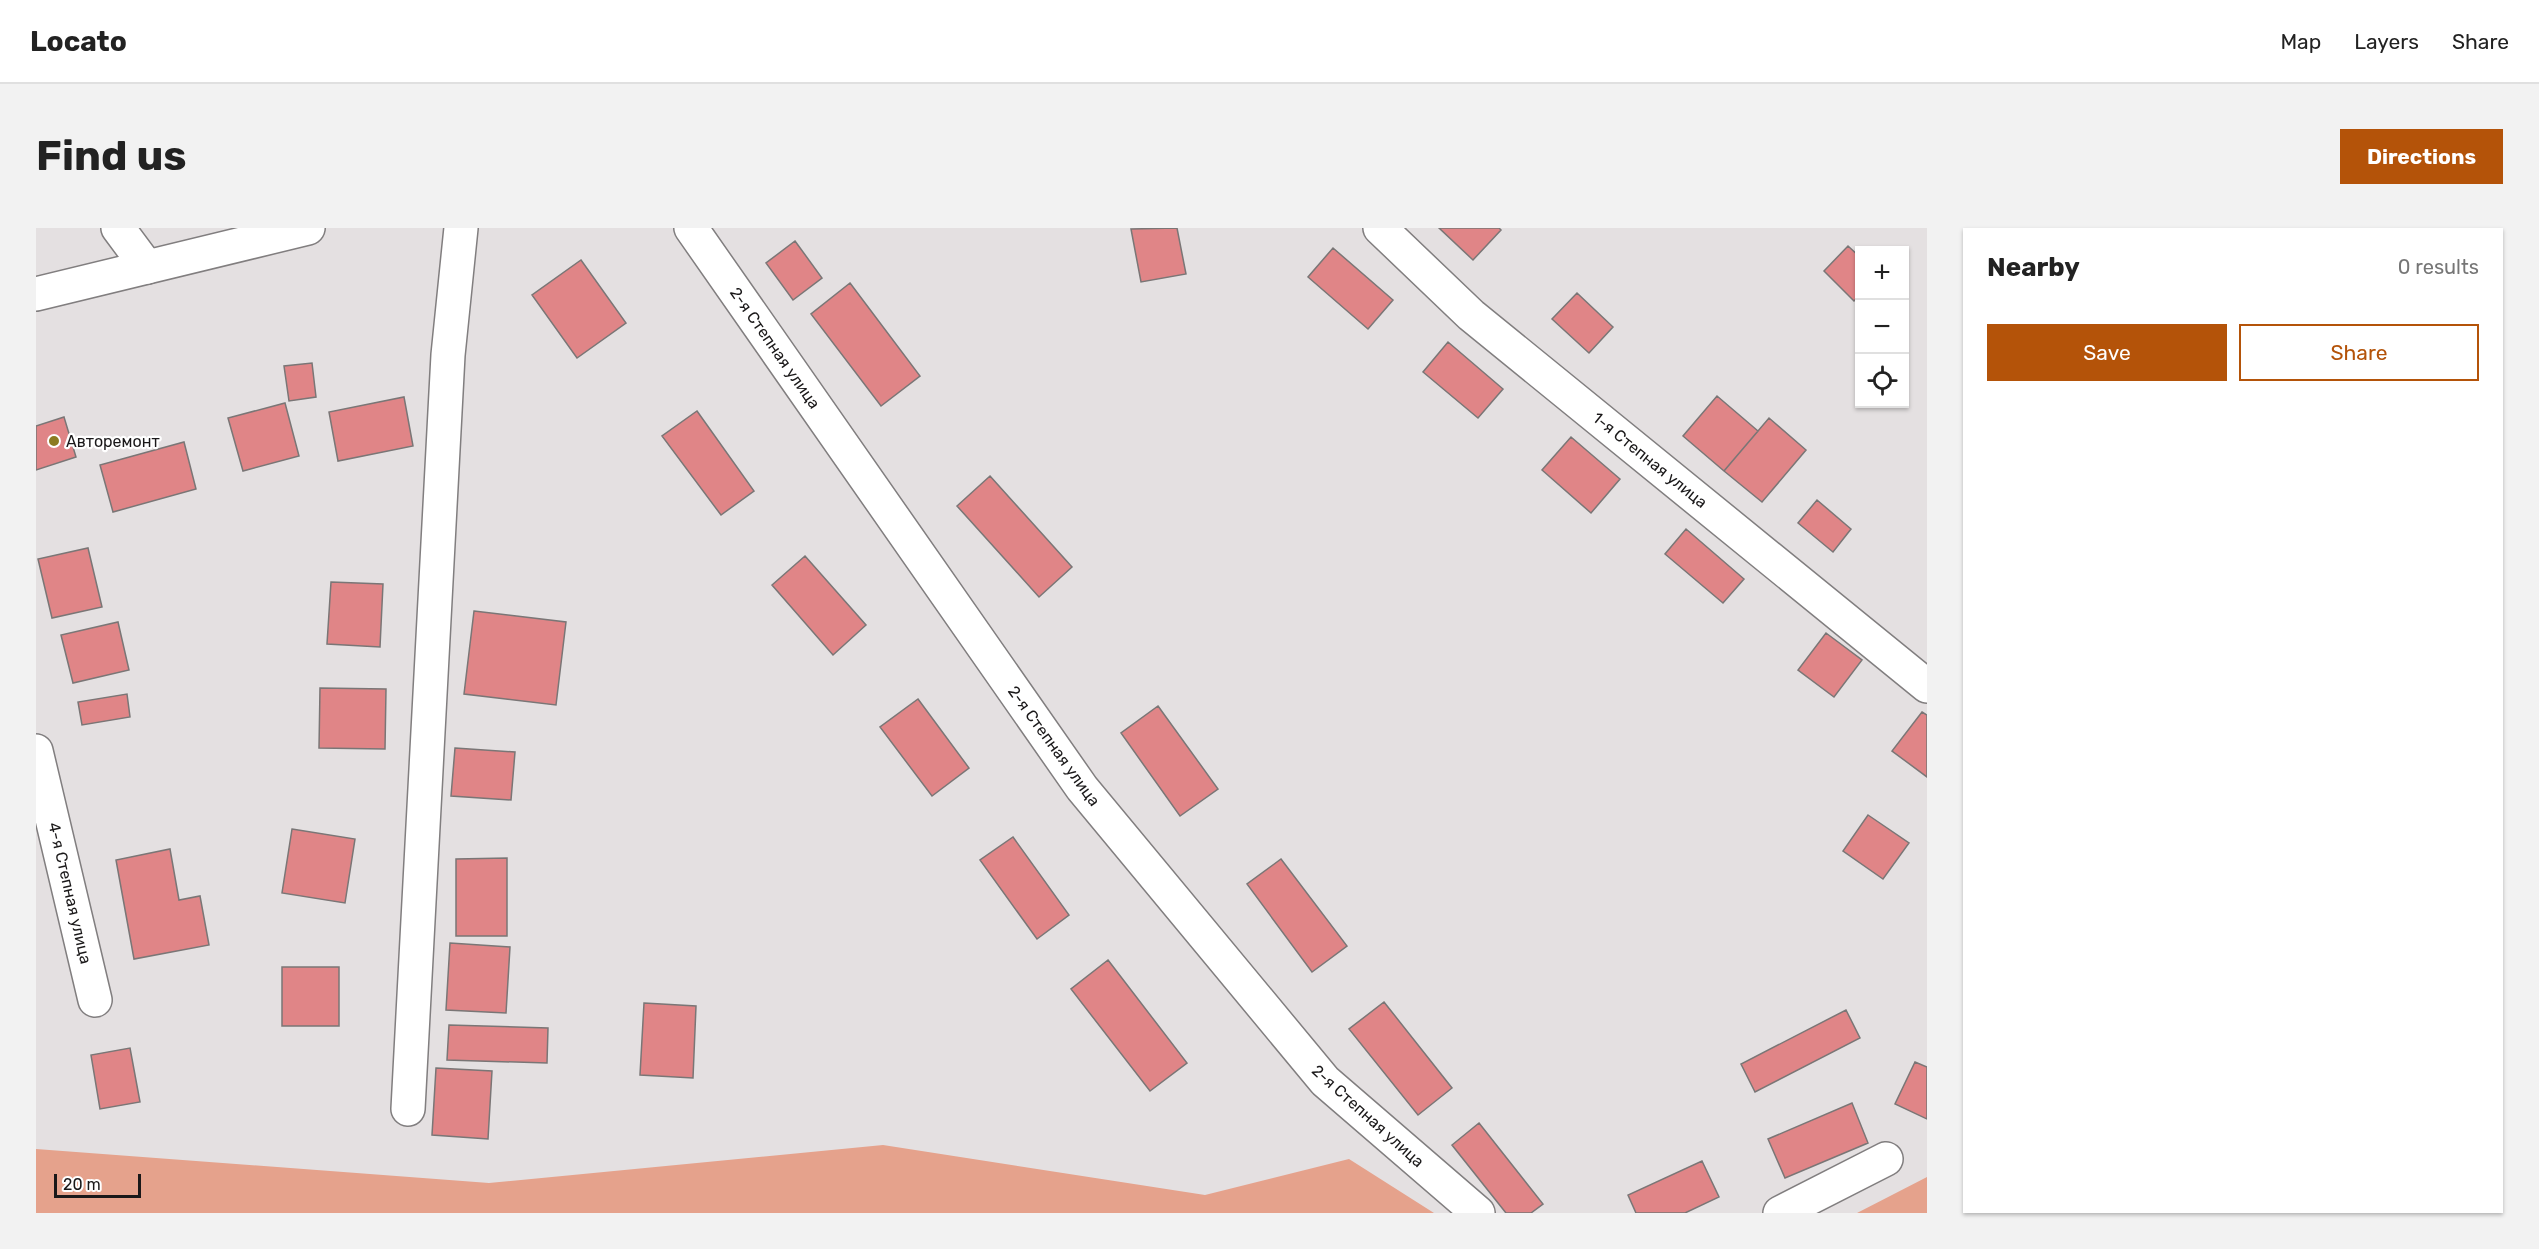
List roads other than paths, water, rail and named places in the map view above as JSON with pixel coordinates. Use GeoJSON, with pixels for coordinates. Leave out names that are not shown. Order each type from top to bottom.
{"type":"FeatureCollection","features":[{"type":"Feature","properties":{"kind":"street"},"geometry":{"type":"LineString","coordinates":[[118,228],[147,267]]}},
{"type":"Feature","properties":{"kind":"street"},"geometry":{"type":"LineString","coordinates":[[36,294],[308,228]]}},
{"type":"Feature","properties":{"kind":"street"},"geometry":{"type":"LineString","coordinates":[[408,1109],[447,367],[461,228]]}},
{"type":"Feature","properties":{"kind":"street","name":"2-я Степная улица"},"geometry":{"type":"LineString","coordinates":[[691,228],[1082,788],[1325,1081],[1478,1213]]}},
{"type":"Feature","properties":{"kind":"street","name":"1-я Степная улица"},"geometry":{"type":"LineString","coordinates":[[1380,228],[1471,315],[1927,686]]}},
{"type":"Feature","properties":{"kind":"street","name":"4-я Степная улица"},"geometry":{"type":"LineString","coordinates":[[36,751],[95,1000]]}},
{"type":"Feature","properties":{"kind":"street"},"geometry":{"type":"LineString","coordinates":[[1780,1213],[1886,1159]]}},
{"type":"Feature","properties":{"kind":"place","name":"Авторемонт"},"geometry":{"type":"Point","coordinates":[54,441]}}]}
